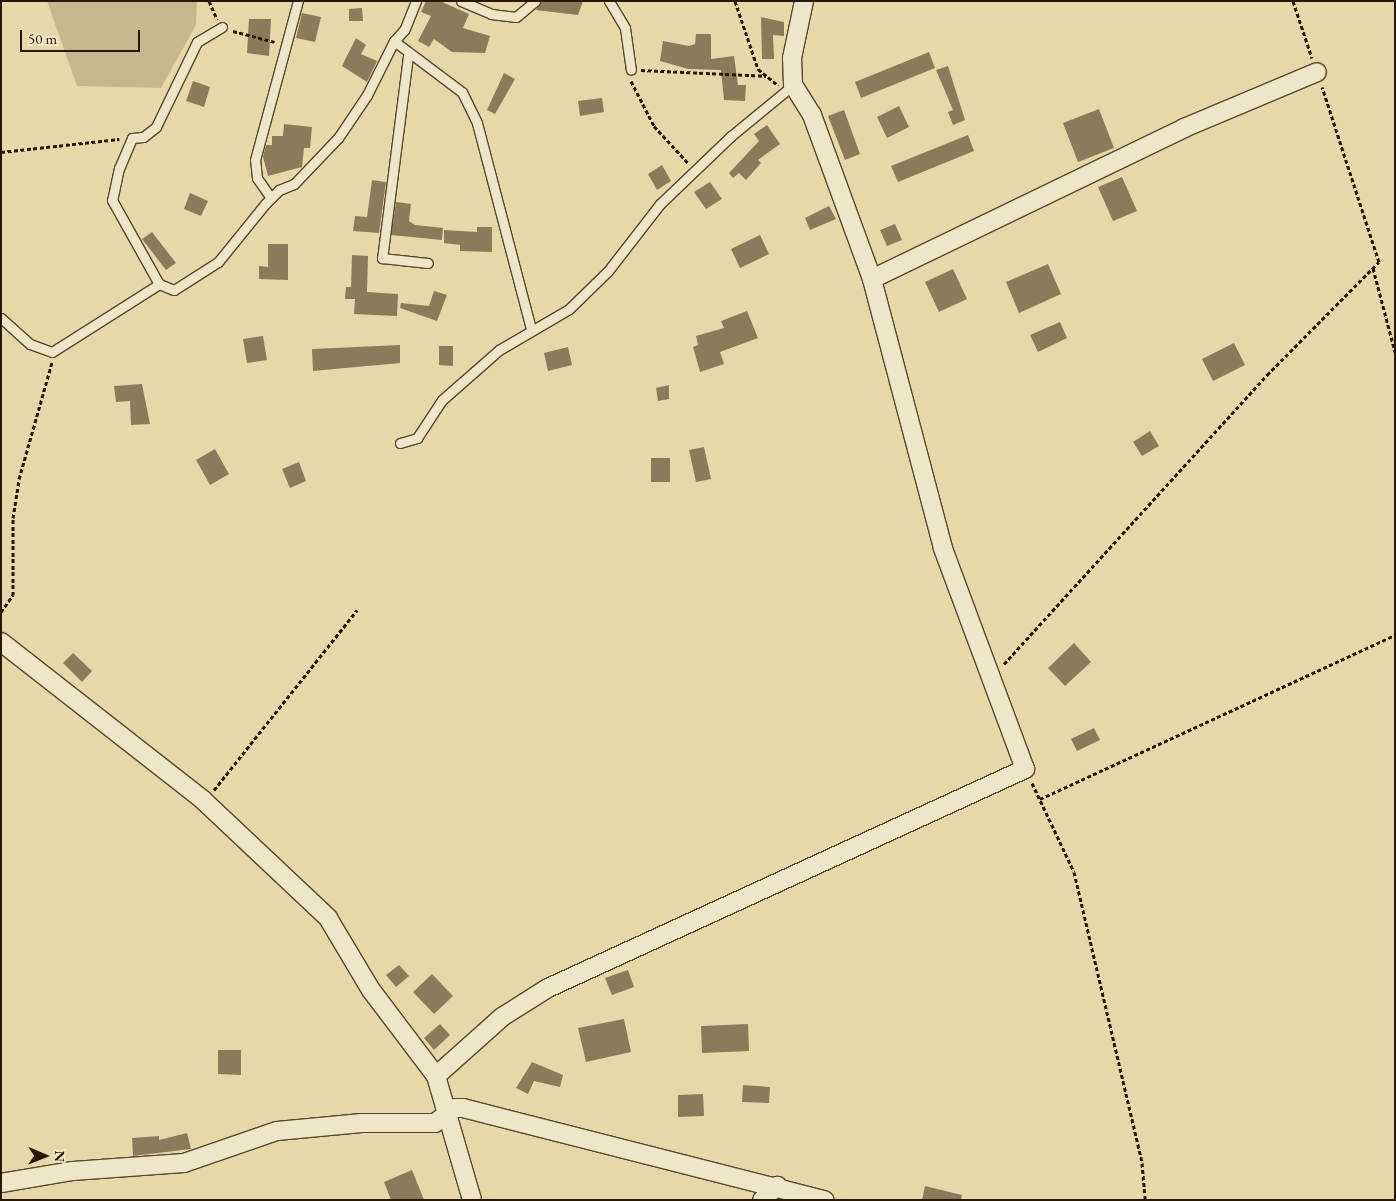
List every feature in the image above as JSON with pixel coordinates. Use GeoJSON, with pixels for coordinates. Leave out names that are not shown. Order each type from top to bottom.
{"type":"FeatureCollection","features":[{"type":"Feature","properties":{"kind":"street"},"geometry":{"type":"LineString","coordinates":[[436,1076],[502,1016],[548,988],[1025,769],[943,548],[872,279],[812,115],[789,87],[792,58],[804,1]]}},
{"type":"Feature","properties":{"kind":"street"},"geometry":{"type":"LineString","coordinates":[[872,279],[1184,128],[1317,72]]}},
{"type":"Feature","properties":{"kind":"street"},"geometry":{"type":"LineString","coordinates":[[1,642],[203,800],[328,918],[371,990],[436,1076],[472,1200]]}},
{"type":"Feature","properties":{"kind":"street"},"geometry":{"type":"LineString","coordinates":[[1,1183],[73,1171],[184,1163],[276,1131],[362,1123],[435,1123],[448,1117],[455,1108],[463,1108],[777,1186],[824,1200]]}},
{"type":"Feature","properties":{"kind":"street"},"geometry":{"type":"LineString","coordinates":[[762,1200],[777,1186]]}},
{"type":"Feature","properties":{"kind":"lane"},"geometry":{"type":"LineString","coordinates":[[271,198],[257,178],[255,160],[284,42],[298,1]]}},
{"type":"Feature","properties":{"kind":"lane"},"geometry":{"type":"LineString","coordinates":[[222,27],[197,42],[156,127],[143,137],[132,138],[119,168],[112,200],[160,284],[174,290],[204,273],[271,198],[294,184],[338,138],[368,95],[394,41],[404,30],[416,1]]}},
{"type":"Feature","properties":{"kind":"lane"},"geometry":{"type":"LineString","coordinates":[[461,1],[491,14],[516,17],[535,1]]}},
{"type":"Feature","properties":{"kind":"lane"},"geometry":{"type":"LineString","coordinates":[[609,1],[625,28],[631,70]]}},
{"type":"Feature","properties":{"kind":"lane"},"geometry":{"type":"LineString","coordinates":[[394,41],[408,56],[462,92],[477,123],[530,329]]}},
{"type":"Feature","properties":{"kind":"lane"},"geometry":{"type":"LineString","coordinates":[[408,56],[382,258],[428,263]]}},
{"type":"Feature","properties":{"kind":"lane"},"geometry":{"type":"LineString","coordinates":[[400,442],[417,438],[442,400],[530,329],[569,309],[694,171],[789,87]]}},
{"type":"Feature","properties":{"kind":"lane"},"geometry":{"type":"LineString","coordinates":[[1,318],[30,344],[52,352],[160,284]]}},
{"type":"Feature","properties":{"kind":"path"},"geometry":{"type":"LineString","coordinates":[[209,1],[222,27],[258,40],[284,42]]}},
{"type":"Feature","properties":{"kind":"path"},"geometry":{"type":"LineString","coordinates":[[735,1],[753,56],[766,76]]}},
{"type":"Feature","properties":{"kind":"path"},"geometry":{"type":"LineString","coordinates":[[991,677],[1267,375],[1379,262],[1294,1]]}},
{"type":"Feature","properties":{"kind":"path"},"geometry":{"type":"LineString","coordinates":[[694,171],[654,126],[631,83],[631,70],[766,76],[789,87]]}},
{"type":"Feature","properties":{"kind":"path"},"geometry":{"type":"LineString","coordinates":[[1,152],[132,138]]}},
{"type":"Feature","properties":{"kind":"path"},"geometry":{"type":"LineString","coordinates":[[1373,268],[1395,352]]}},
{"type":"Feature","properties":{"kind":"path"},"geometry":{"type":"LineString","coordinates":[[1,612],[13,595],[13,518],[52,352]]}},
{"type":"Feature","properties":{"kind":"path"},"geometry":{"type":"LineString","coordinates":[[203,800],[228,778],[357,610]]}},
{"type":"Feature","properties":{"kind":"path"},"geometry":{"type":"LineString","coordinates":[[1040,799],[1395,636]]}},
{"type":"Feature","properties":{"kind":"path"},"geometry":{"type":"LineString","coordinates":[[1025,769],[1074,872],[1142,1163],[1145,1200]]}},
{"type":"Feature","properties":{"kind":"shaded area"},"geometry":{"type":"Polygon","coordinates":[[[47,1],[197,1],[196,25],[161,88],[77,86],[47,1]]]}},
{"type":"Feature","properties":{"kind":"building"},"geometry":{"type":"Polygon","coordinates":[[[426,1],[440,1],[469,14],[463,28],[490,36],[485,53],[452,52],[434,39],[429,47],[418,41],[431,16],[421,12],[426,1]]]}},
{"type":"Feature","properties":{"kind":"building"},"geometry":{"type":"Polygon","coordinates":[[[541,1],[583,1],[578,15],[536,10],[541,1]]]}},
{"type":"Feature","properties":{"kind":"building"},"geometry":{"type":"Polygon","coordinates":[[[362,8],[363,21],[349,21],[349,9],[362,8]]]}},
{"type":"Feature","properties":{"kind":"building"},"geometry":{"type":"Polygon","coordinates":[[[302,13],[321,17],[315,42],[296,38],[302,13]]]}},
{"type":"Feature","properties":{"kind":"building"},"geometry":{"type":"Polygon","coordinates":[[[761,17],[784,22],[784,36],[773,35],[774,59],[762,59],[761,17]]]}},
{"type":"Feature","properties":{"kind":"building"},"geometry":{"type":"Polygon","coordinates":[[[249,19],[271,19],[269,56],[247,53],[249,19]]]}},
{"type":"Feature","properties":{"kind":"building"},"geometry":{"type":"Polygon","coordinates":[[[696,34],[711,34],[711,59],[734,56],[738,85],[746,85],[745,101],[724,100],[721,70],[688,69],[660,61],[663,41],[689,46],[695,44],[696,34]]]}},
{"type":"Feature","properties":{"kind":"building"},"geometry":{"type":"Polygon","coordinates":[[[356,38],[366,45],[361,54],[377,61],[367,82],[342,66],[356,38]]]}},
{"type":"Feature","properties":{"kind":"building"},"geometry":{"type":"Polygon","coordinates":[[[929,52],[935,68],[861,98],[855,82],[929,52]]]}},
{"type":"Feature","properties":{"kind":"building"},"geometry":{"type":"Polygon","coordinates":[[[948,66],[965,120],[953,125],[948,112],[953,110],[936,70],[948,66]]]}},
{"type":"Feature","properties":{"kind":"building"},"geometry":{"type":"Polygon","coordinates":[[[504,73],[515,79],[495,114],[487,110],[504,73]]]}},
{"type":"Feature","properties":{"kind":"building"},"geometry":{"type":"Polygon","coordinates":[[[193,81],[210,87],[204,107],[186,101],[193,81]]]}},
{"type":"Feature","properties":{"kind":"building"},"geometry":{"type":"Polygon","coordinates":[[[602,98],[604,112],[580,116],[578,101],[602,98]]]}},
{"type":"Feature","properties":{"kind":"building"},"geometry":{"type":"Polygon","coordinates":[[[899,106],[909,127],[887,138],[877,117],[899,106]]]}},
{"type":"Feature","properties":{"kind":"building"},"geometry":{"type":"Polygon","coordinates":[[[1099,109],[1114,148],[1078,162],[1063,123],[1099,109]]]}},
{"type":"Feature","properties":{"kind":"building"},"geometry":{"type":"Polygon","coordinates":[[[844,110],[860,154],[845,160],[828,116],[844,110]]]}},
{"type":"Feature","properties":{"kind":"building"},"geometry":{"type":"Polygon","coordinates":[[[284,124],[312,127],[310,148],[304,148],[302,167],[268,176],[263,157],[266,145],[272,145],[272,136],[283,136],[284,124]]]}},
{"type":"Feature","properties":{"kind":"building"},"geometry":{"type":"Polygon","coordinates":[[[767,125],[780,144],[758,160],[761,163],[746,180],[739,173],[733,178],[729,173],[759,141],[754,134],[767,125]]]}},
{"type":"Feature","properties":{"kind":"building"},"geometry":{"type":"Polygon","coordinates":[[[968,135],[974,151],[898,182],[891,166],[968,135]]]}},
{"type":"Feature","properties":{"kind":"building"},"geometry":{"type":"Polygon","coordinates":[[[662,165],[671,181],[657,190],[648,174],[662,165]]]}},
{"type":"Feature","properties":{"kind":"building"},"geometry":{"type":"Polygon","coordinates":[[[1122,177],[1137,211],[1113,221],[1098,187],[1122,177]]]}},
{"type":"Feature","properties":{"kind":"building"},"geometry":{"type":"Polygon","coordinates":[[[372,180],[386,182],[379,233],[353,231],[355,216],[367,217],[372,180]]]}},
{"type":"Feature","properties":{"kind":"building"},"geometry":{"type":"Polygon","coordinates":[[[710,182],[722,199],[706,209],[694,192],[710,182]]]}},
{"type":"Feature","properties":{"kind":"building"},"geometry":{"type":"Polygon","coordinates":[[[190,193],[208,201],[201,216],[184,209],[190,193]]]}},
{"type":"Feature","properties":{"kind":"building"},"geometry":{"type":"Polygon","coordinates":[[[396,202],[411,204],[409,221],[415,225],[443,228],[442,240],[391,235],[396,202]]]}},
{"type":"Feature","properties":{"kind":"building"},"geometry":{"type":"Polygon","coordinates":[[[829,206],[836,219],[810,230],[805,218],[829,206]]]}},
{"type":"Feature","properties":{"kind":"building"},"geometry":{"type":"Polygon","coordinates":[[[895,224],[902,240],[887,246],[880,230],[895,224]]]}},
{"type":"Feature","properties":{"kind":"building"},"geometry":{"type":"Polygon","coordinates":[[[477,227],[492,227],[492,252],[460,251],[460,245],[444,243],[444,230],[477,232],[477,227]]]}},
{"type":"Feature","properties":{"kind":"building"},"geometry":{"type":"Polygon","coordinates":[[[152,232],[176,263],[166,270],[142,239],[152,232]]]}},
{"type":"Feature","properties":{"kind":"building"},"geometry":{"type":"Polygon","coordinates":[[[760,235],[769,254],[740,268],[731,249],[760,235]]]}},
{"type":"Feature","properties":{"kind":"building"},"geometry":{"type":"Polygon","coordinates":[[[268,244],[288,244],[288,280],[259,279],[259,266],[268,267],[268,244]]]}},
{"type":"Feature","properties":{"kind":"building"},"geometry":{"type":"Polygon","coordinates":[[[352,255],[368,256],[367,292],[398,294],[397,316],[354,314],[355,299],[345,299],[346,287],[351,287],[352,255]]]}},
{"type":"Feature","properties":{"kind":"building"},"geometry":{"type":"Polygon","coordinates":[[[1048,264],[1061,294],[1019,313],[1006,282],[1048,264]]]}},
{"type":"Feature","properties":{"kind":"building"},"geometry":{"type":"Polygon","coordinates":[[[953,269],[967,299],[939,312],[925,282],[953,269]]]}},
{"type":"Feature","properties":{"kind":"building"},"geometry":{"type":"Polygon","coordinates":[[[434,291],[447,295],[437,321],[400,308],[401,303],[429,306],[434,291]]]}},
{"type":"Feature","properties":{"kind":"building"},"geometry":{"type":"Polygon","coordinates":[[[747,311],[758,338],[720,352],[724,364],[700,372],[693,347],[698,345],[696,336],[724,328],[721,321],[747,311]]]}},
{"type":"Feature","properties":{"kind":"building"},"geometry":{"type":"Polygon","coordinates":[[[1060,322],[1067,338],[1038,352],[1030,335],[1060,322]]]}},
{"type":"Feature","properties":{"kind":"building"},"geometry":{"type":"Polygon","coordinates":[[[263,336],[267,360],[247,363],[243,339],[263,336]]]}},
{"type":"Feature","properties":{"kind":"building"},"geometry":{"type":"Polygon","coordinates":[[[1234,343],[1245,365],[1213,381],[1202,359],[1234,343]]]}},
{"type":"Feature","properties":{"kind":"building"},"geometry":{"type":"Polygon","coordinates":[[[400,345],[400,363],[313,371],[312,349],[400,345]]]}},
{"type":"Feature","properties":{"kind":"building"},"geometry":{"type":"Polygon","coordinates":[[[439,346],[453,346],[453,366],[439,365],[439,346]]]}},
{"type":"Feature","properties":{"kind":"building"},"geometry":{"type":"Polygon","coordinates":[[[568,347],[572,365],[548,371],[544,353],[568,347]]]}},
{"type":"Feature","properties":{"kind":"building"},"geometry":{"type":"Polygon","coordinates":[[[142,384],[150,424],[131,425],[130,401],[116,402],[114,386],[142,384]]]}},
{"type":"Feature","properties":{"kind":"building"},"geometry":{"type":"Polygon","coordinates":[[[669,385],[669,399],[658,401],[656,388],[669,385]]]}},
{"type":"Feature","properties":{"kind":"building"},"geometry":{"type":"Polygon","coordinates":[[[1150,431],[1159,446],[1142,456],[1133,442],[1150,431]]]}},
{"type":"Feature","properties":{"kind":"building"},"geometry":{"type":"Polygon","coordinates":[[[704,447],[711,479],[696,482],[689,450],[704,447]]]}},
{"type":"Feature","properties":{"kind":"building"},"geometry":{"type":"Polygon","coordinates":[[[215,449],[229,474],[210,485],[196,460],[215,449]]]}},
{"type":"Feature","properties":{"kind":"building"},"geometry":{"type":"Polygon","coordinates":[[[651,458],[670,458],[670,482],[651,482],[651,458]]]}},
{"type":"Feature","properties":{"kind":"building"},"geometry":{"type":"Polygon","coordinates":[[[299,462],[306,481],[290,488],[282,469],[299,462]]]}},
{"type":"Feature","properties":{"kind":"building"},"geometry":{"type":"Polygon","coordinates":[[[1074,643],[1091,662],[1065,686],[1048,668],[1074,643]]]}},
{"type":"Feature","properties":{"kind":"building"},"geometry":{"type":"Polygon","coordinates":[[[73,653],[92,671],[82,682],[63,663],[73,653]]]}},
{"type":"Feature","properties":{"kind":"building"},"geometry":{"type":"Polygon","coordinates":[[[1094,728],[1100,740],[1077,751],[1071,739],[1094,728]]]}},
{"type":"Feature","properties":{"kind":"building"},"geometry":{"type":"Polygon","coordinates":[[[399,965],[409,976],[396,987],[386,975],[399,965]]]}},
{"type":"Feature","properties":{"kind":"building"},"geometry":{"type":"Polygon","coordinates":[[[628,970],[634,987],[612,995],[605,978],[628,970]]]}},
{"type":"Feature","properties":{"kind":"building"},"geometry":{"type":"Polygon","coordinates":[[[432,974],[453,996],[434,1014],[413,992],[432,974]]]}},
{"type":"Feature","properties":{"kind":"building"},"geometry":{"type":"Polygon","coordinates":[[[624,1019],[631,1052],[586,1062],[578,1028],[624,1019]]]}},
{"type":"Feature","properties":{"kind":"building"},"geometry":{"type":"Polygon","coordinates":[[[440,1024],[450,1035],[434,1050],[424,1038],[440,1024]]]}},
{"type":"Feature","properties":{"kind":"building"},"geometry":{"type":"Polygon","coordinates":[[[748,1024],[749,1051],[702,1053],[701,1026],[748,1024]]]}},
{"type":"Feature","properties":{"kind":"building"},"geometry":{"type":"Polygon","coordinates":[[[218,1050],[241,1050],[241,1075],[218,1074],[218,1050]]]}},
{"type":"Feature","properties":{"kind":"building"},"geometry":{"type":"Polygon","coordinates":[[[532,1062],[563,1075],[560,1087],[534,1081],[528,1094],[516,1088],[532,1062]]]}},
{"type":"Feature","properties":{"kind":"building"},"geometry":{"type":"Polygon","coordinates":[[[743,1085],[770,1087],[769,1103],[742,1102],[743,1085]]]}},
{"type":"Feature","properties":{"kind":"building"},"geometry":{"type":"Polygon","coordinates":[[[703,1094],[704,1116],[678,1117],[678,1095],[703,1094]]]}},
{"type":"Feature","properties":{"kind":"building"},"geometry":{"type":"Polygon","coordinates":[[[187,1133],[191,1149],[133,1156],[132,1138],[159,1136],[159,1140],[187,1133]]]}},
{"type":"Feature","properties":{"kind":"building"},"geometry":{"type":"Polygon","coordinates":[[[412,1170],[424,1200],[391,1200],[384,1182],[412,1170]]]}},
{"type":"Feature","properties":{"kind":"building"},"geometry":{"type":"Polygon","coordinates":[[[925,1186],[962,1195],[961,1200],[922,1200],[925,1186]]]}}]}
